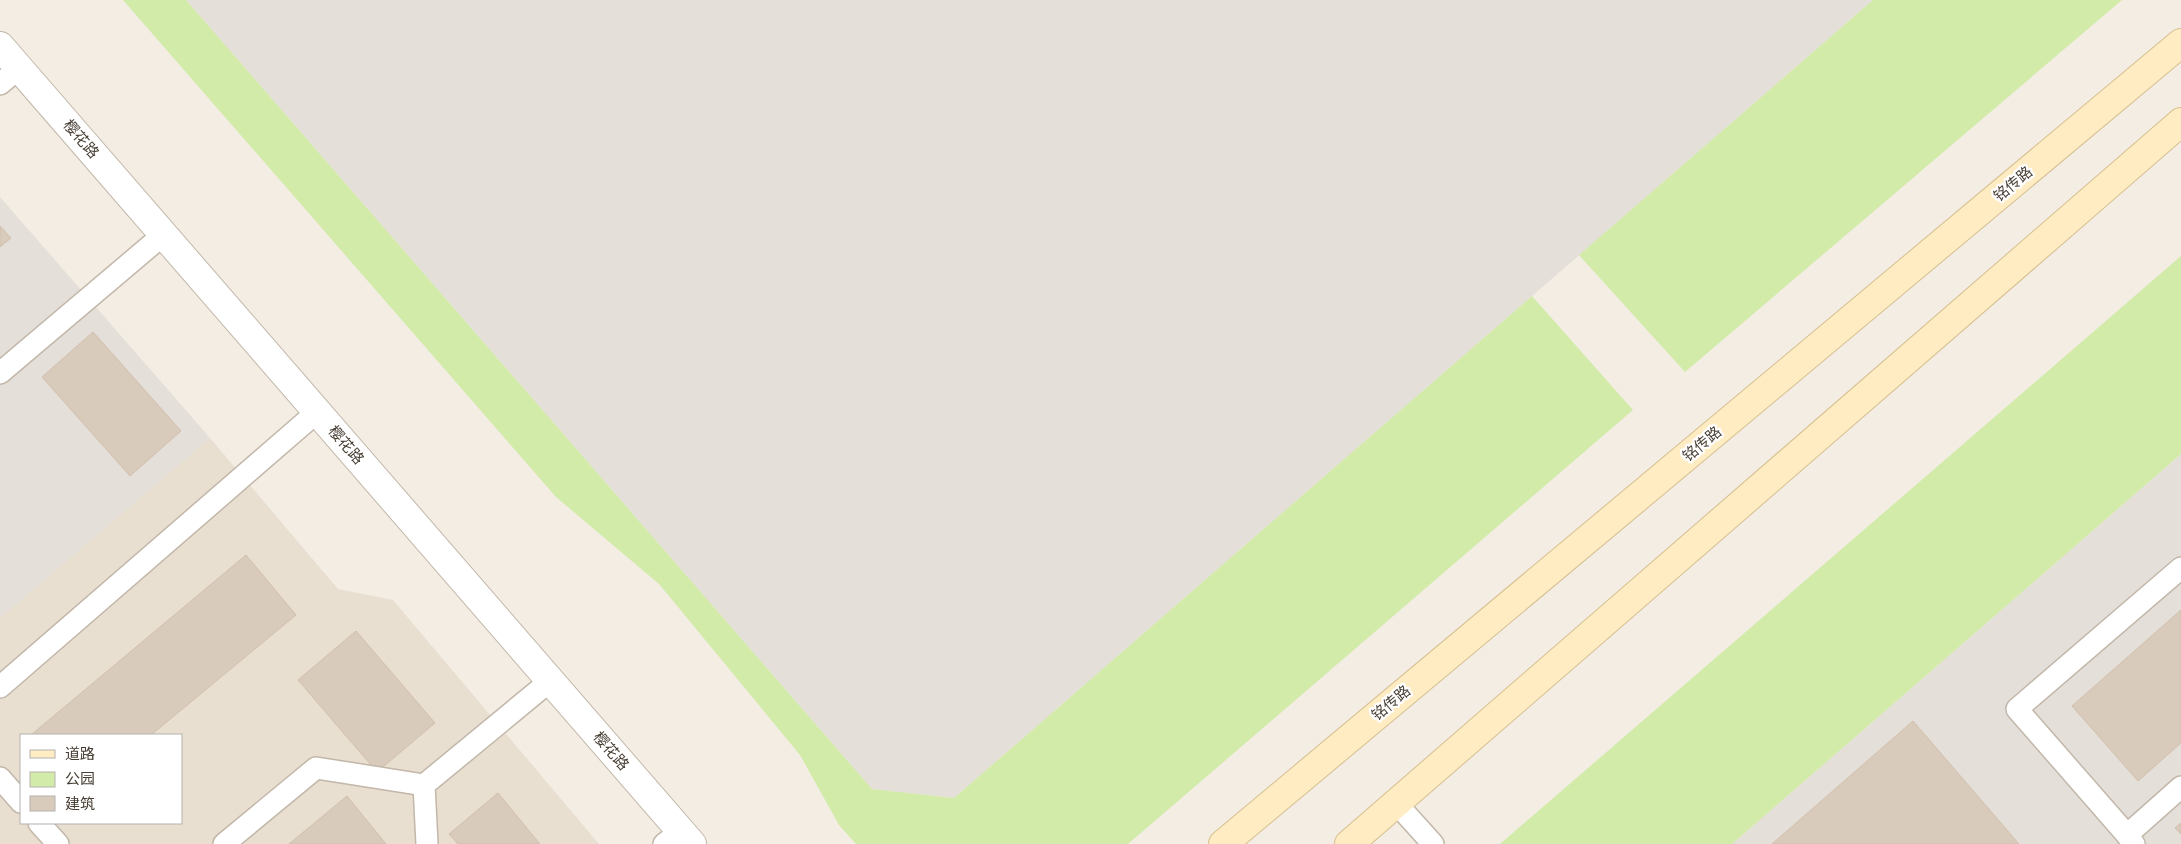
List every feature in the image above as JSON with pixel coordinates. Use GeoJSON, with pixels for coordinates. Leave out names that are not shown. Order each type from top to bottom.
{"type":"FeatureCollection","features":[{"type":"Feature","properties":{"kind":"main road","name":"铭传路"},"geometry":{"type":"LineString","coordinates":[[1223,844],[2181,43]]}},
{"type":"Feature","properties":{"kind":"main road"},"geometry":{"type":"LineString","coordinates":[[1349,844],[2181,122]]}},
{"type":"Feature","properties":{"kind":"street","name":"樱花路"},"geometry":{"type":"LineString","coordinates":[[0,46],[9,76],[163,235],[550,681],[679,840]]}},
{"type":"Feature","properties":{"kind":"lane"},"geometry":{"type":"LineString","coordinates":[[0,373],[163,235]]}},
{"type":"Feature","properties":{"kind":"lane"},"geometry":{"type":"LineString","coordinates":[[0,687],[317,412]]}},
{"type":"Feature","properties":{"kind":"lane"},"geometry":{"type":"LineString","coordinates":[[2181,568],[2017,709],[2130,839],[2181,788]]}},
{"type":"Feature","properties":{"kind":"lane"},"geometry":{"type":"LineString","coordinates":[[224,844],[316,768],[424,785],[550,681]]}},
{"type":"Feature","properties":{"kind":"lane"},"geometry":{"type":"LineString","coordinates":[[0,778],[20,801]]}},
{"type":"Feature","properties":{"kind":"lane"},"geometry":{"type":"LineString","coordinates":[[424,785],[427,844]]}},
{"type":"Feature","properties":{"kind":"lane"},"geometry":{"type":"LineString","coordinates":[[1396,803],[1433,844]]}},
{"type":"Feature","properties":{"kind":"lane"},"geometry":{"type":"LineString","coordinates":[[40,824],[58,844]]}},
{"type":"Feature","properties":{"kind":"shaded area"},"geometry":{"type":"Polygon","coordinates":[[[186,0],[1873,0],[954,798],[872,789],[186,0]]]}},
{"type":"Feature","properties":{"kind":"shaded area"},"geometry":{"type":"Polygon","coordinates":[[[0,197],[210,438],[0,618],[0,197]]]}},
{"type":"Feature","properties":{"kind":"shaded area"},"geometry":{"type":"Polygon","coordinates":[[[210,438],[338,589],[393,600],[599,844],[0,844],[0,618],[210,438]]]}},
{"type":"Feature","properties":{"kind":"shaded area"},"geometry":{"type":"Polygon","coordinates":[[[2181,454],[2181,844],[1732,844],[2181,454]]]}},
{"type":"Feature","properties":{"kind":"green space"},"geometry":{"type":"Polygon","coordinates":[[[123,0],[186,0],[872,789],[954,798],[1532,296],[1633,410],[1128,844],[856,844],[839,825],[800,755],[659,584],[556,497],[123,0]]]}},
{"type":"Feature","properties":{"kind":"green space"},"geometry":{"type":"Polygon","coordinates":[[[1873,0],[2122,0],[1685,372],[1579,255],[1873,0]]]}},
{"type":"Feature","properties":{"kind":"green space"},"geometry":{"type":"Polygon","coordinates":[[[2181,256],[2181,454],[1732,844],[1500,844],[2181,256]]]}},
{"type":"Feature","properties":{"kind":"building"},"geometry":{"type":"Polygon","coordinates":[[[0,226],[11,238],[0,247],[0,226]]]}},
{"type":"Feature","properties":{"kind":"building"},"geometry":{"type":"Polygon","coordinates":[[[93,332],[181,431],[130,476],[42,377],[93,332]]]}},
{"type":"Feature","properties":{"kind":"building"},"geometry":{"type":"Polygon","coordinates":[[[246,555],[296,615],[152,734],[32,734],[246,555]]]}},
{"type":"Feature","properties":{"kind":"building"},"geometry":{"type":"Polygon","coordinates":[[[2181,610],[2181,743],[2138,781],[2072,706],[2181,610]]]}},
{"type":"Feature","properties":{"kind":"building"},"geometry":{"type":"Polygon","coordinates":[[[356,631],[435,723],[377,772],[298,680],[356,631]]]}},
{"type":"Feature","properties":{"kind":"building"},"geometry":{"type":"Polygon","coordinates":[[[1913,721],[2019,844],[1772,844],[1913,721]]]}},
{"type":"Feature","properties":{"kind":"building"},"geometry":{"type":"Polygon","coordinates":[[[498,793],[540,844],[458,844],[449,834],[498,793]]]}},
{"type":"Feature","properties":{"kind":"building"},"geometry":{"type":"Polygon","coordinates":[[[347,796],[386,844],[289,844],[347,796]]]}},
{"type":"Feature","properties":{"kind":"building"},"geometry":{"type":"Polygon","coordinates":[[[2181,823],[2181,834],[2175,828],[2181,823]]]}}]}
